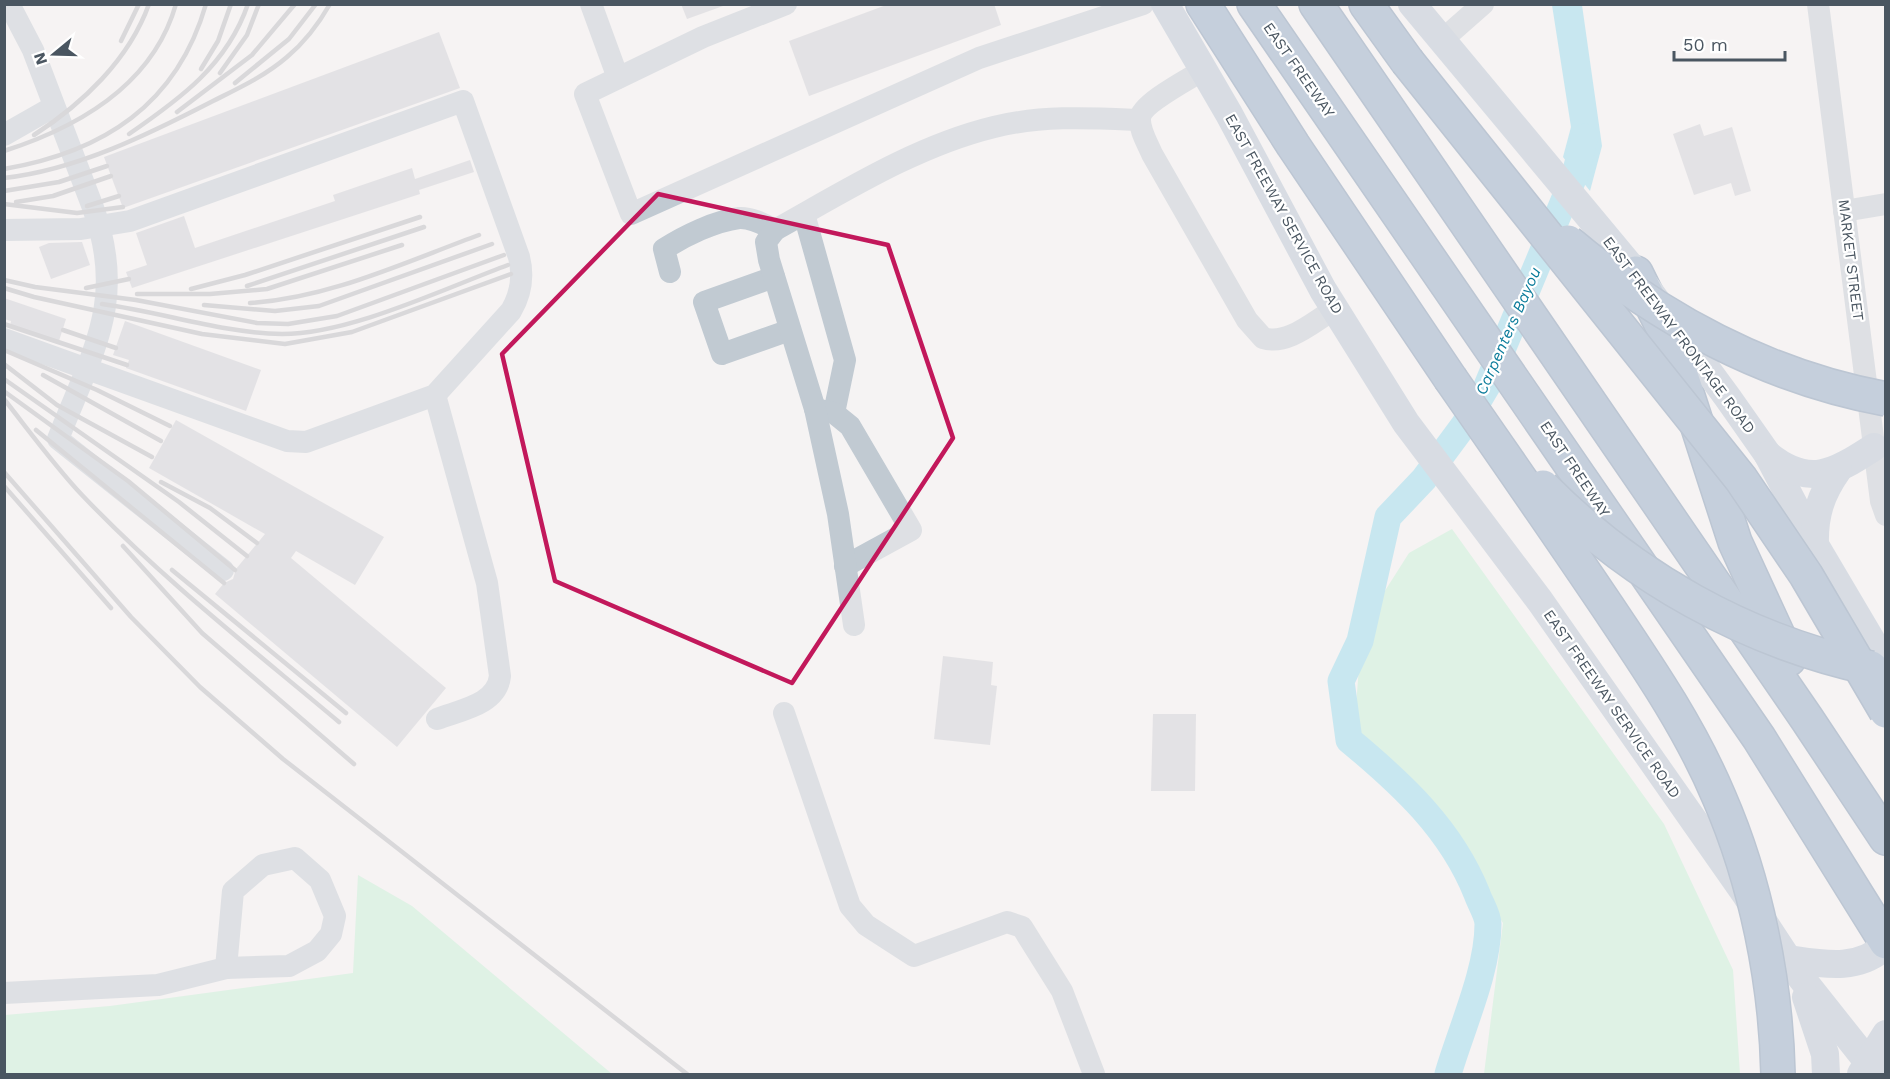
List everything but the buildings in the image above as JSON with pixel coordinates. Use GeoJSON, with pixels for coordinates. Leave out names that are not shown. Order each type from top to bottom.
{"type":"FeatureCollection","features":[{"type":"Feature","properties":{"kind":"highway"},"geometry":{"type":"LineString","coordinates":[[1203,4],[1293,145],[1628,638],[1672,706],[1704,762],[1736,841],[1750,891],[1769,984],[1776,1034],[1778,1074]]}},
{"type":"Feature","properties":{"kind":"highway","name":"EAST FREEWAY"},"geometry":{"type":"LineString","coordinates":[[1254,4],[1759,738],[1843,870],[1886,943]]}},
{"type":"Feature","properties":{"kind":"highway"},"geometry":{"type":"LineString","coordinates":[[1316,4],[1563,360],[1843,771],[1879,829]]}},
{"type":"Feature","properties":{"kind":"highway"},"geometry":{"type":"LineString","coordinates":[[1366,4],[1466,137],[1742,479],[1806,575],[1886,711]]}},
{"type":"Feature","properties":{"kind":"highway"},"geometry":{"type":"LineString","coordinates":[[1466,137],[1545,221],[1602,270],[1659,309],[1717,341],[1771,366],[1821,384],[1886,399]]}},
{"type":"Feature","properties":{"kind":"highway"},"geometry":{"type":"LineString","coordinates":[[1636,273],[1671,344],[1735,542],[1843,771]]}},
{"type":"Feature","properties":{"kind":"highway"},"geometry":{"type":"LineString","coordinates":[[1450,378],[1515,458],[1555,500],[1641,570],[1715,612],[1760,633],[1812,652],[1886,671]]}},
{"type":"Feature","properties":{"kind":"main road","name":"EAST FREEWAY SERVICE ROAD"},"geometry":{"type":"LineString","coordinates":[[1165,4],[1335,309],[1406,423],[1476,514],[1746,895],[1792,964]]}},
{"type":"Feature","properties":{"kind":"main road","name":"EAST FREEWAY FRONTAGE ROAD"},"geometry":{"type":"LineString","coordinates":[[1412,4],[1522,139],[1636,273],[1767,455],[1815,545],[1886,664]]}},
{"type":"Feature","properties":{"kind":"main road"},"geometry":{"type":"LineString","coordinates":[[1767,455],[1780,465],[1806,474],[1838,470],[1874,447]]}},
{"type":"Feature","properties":{"kind":"main road"},"geometry":{"type":"LineString","coordinates":[[1815,545],[1815,524],[1820,501],[1838,470]]}},
{"type":"Feature","properties":{"kind":"main road"},"geometry":{"type":"LineString","coordinates":[[1792,964],[1836,966],[1877,953],[1886,943]]}},
{"type":"Feature","properties":{"kind":"main road"},"geometry":{"type":"LineString","coordinates":[[1792,964],[1868,1070],[1886,1034]]}},
{"type":"Feature","properties":{"kind":"main road"},"geometry":{"type":"LineString","coordinates":[[1792,964],[1817,1024],[1826,1054],[1826,1074]]}},
{"type":"Feature","properties":{"kind":"street"},"geometry":{"type":"LineString","coordinates":[[9,4],[33,50],[101,227],[108,263],[107,305],[102,330],[58,439],[223,570]]}},
{"type":"Feature","properties":{"kind":"street"},"geometry":{"type":"LineString","coordinates":[[591,4],[618,78]]}},
{"type":"Feature","properties":{"kind":"street"},"geometry":{"type":"LineString","coordinates":[[778,6],[703,38],[585,94],[631,214],[979,58],[1143,4]]}},
{"type":"Feature","properties":{"kind":"street"},"geometry":{"type":"LineString","coordinates":[[1442,41],[1483,4]]}},
{"type":"Feature","properties":{"kind":"street","name":"MARKET STREET"},"geometry":{"type":"LineString","coordinates":[[1818,4],[1881,501],[1886,515]]}},
{"type":"Feature","properties":{"kind":"street"},"geometry":{"type":"LineString","coordinates":[[1203,70],[1144,108],[1140,120],[1152,154],[1254,330],[1263,338],[1278,340],[1290,336],[1335,309]]}},
{"type":"Feature","properties":{"kind":"street"},"geometry":{"type":"LineString","coordinates":[[4,230],[101,227],[130,222],[463,101],[519,257],[522,278],[518,297],[511,311],[435,395],[315,440],[296,442],[86,371],[4,339]]}},
{"type":"Feature","properties":{"kind":"street"},"geometry":{"type":"LineString","coordinates":[[4,135],[53,106]]}},
{"type":"Feature","properties":{"kind":"street"},"geometry":{"type":"LineString","coordinates":[[854,625],[825,411],[790,330],[766,242],[776,230],[902,161],[994,127],[1059,118],[1140,120]]}},
{"type":"Feature","properties":{"kind":"street"},"geometry":{"type":"LineString","coordinates":[[1844,211],[1886,204]]}},
{"type":"Feature","properties":{"kind":"street"},"geometry":{"type":"LineString","coordinates":[[804,214],[845,360],[825,411]]}},
{"type":"Feature","properties":{"kind":"street"},"geometry":{"type":"LineString","coordinates":[[670,272],[664,249],[676,241],[740,218],[754,220],[776,230]]}},
{"type":"Feature","properties":{"kind":"street"},"geometry":{"type":"LineString","coordinates":[[774,277],[704,302],[722,354],[790,330]]}},
{"type":"Feature","properties":{"kind":"street"},"geometry":{"type":"LineString","coordinates":[[435,395],[487,583],[500,676],[495,691],[488,699],[437,719]]}},
{"type":"Feature","properties":{"kind":"street"},"geometry":{"type":"LineString","coordinates":[[825,411],[850,426],[911,530],[845,566]]}},
{"type":"Feature","properties":{"kind":"street"},"geometry":{"type":"LineString","coordinates":[[784,713],[850,906],[866,925],[914,956],[1007,922],[1022,927],[1062,991],[1094,1074]]}},
{"type":"Feature","properties":{"kind":"street"},"geometry":{"type":"LineString","coordinates":[[4,993],[158,985],[226,968],[289,966],[317,951],[331,934],[335,916],[320,880],[295,858],[263,865],[233,891],[226,968]]}},
{"type":"Feature","properties":{"kind":"highlighted area"},"geometry":{"type":"Polygon","coordinates":[[[658,194],[888,245],[953,438],[792,683],[555,581],[502,354],[658,194]]]}},
{"type":"Feature","properties":{"kind":"green space"},"geometry":{"type":"Polygon","coordinates":[[[1452,529],[1664,824],[1733,970],[1740,1074],[1484,1074],[1503,923],[1411,783],[1354,733],[1362,627],[1409,553],[1452,529]]]}},
{"type":"Feature","properties":{"kind":"green space"},"geometry":{"type":"Polygon","coordinates":[[[358,875],[412,906],[612,1074],[5,1074],[5,1015],[110,1006],[353,973],[358,875]]]}},
{"type":"Feature","properties":{"kind":"water"},"geometry":{"type":"Polygon","coordinates":[[[1552,5],[1582,5],[1602,146],[1590,191],[1563,157],[1571,127],[1552,5]]]}},
{"type":"Feature","properties":{"kind":"waterway","name":"Carpenters Bayou"},"geometry":{"type":"LineString","coordinates":[[1448,1074],[1484,961],[1487,917],[1466,871],[1439,828],[1388,773],[1349,740],[1341,681],[1360,641],[1388,517],[1424,479],[1464,425],[1487,386],[1575,174],[1585,137]]}},
{"type":"Feature","properties":{"kind":"railway"},"geometry":{"type":"LineString","coordinates":[[121,41],[139,4]]}},
{"type":"Feature","properties":{"kind":"railway"},"geometry":{"type":"LineString","coordinates":[[34,135],[52,123],[102,79],[129,44],[149,4]]}},
{"type":"Feature","properties":{"kind":"railway"},"geometry":{"type":"LineString","coordinates":[[4,151],[59,129],[110,99],[150,58],[165,33],[176,4]]}},
{"type":"Feature","properties":{"kind":"railway"},"geometry":{"type":"LineString","coordinates":[[4,169],[40,161],[73,150],[104,136],[131,118],[155,96],[176,70],[193,39],[206,4]]}},
{"type":"Feature","properties":{"kind":"railway"},"geometry":{"type":"LineString","coordinates":[[201,69],[218,41],[231,4]]}},
{"type":"Feature","properties":{"kind":"railway"},"geometry":{"type":"LineString","coordinates":[[129,134],[184,94],[215,63],[239,26],[248,4]]}},
{"type":"Feature","properties":{"kind":"railway"},"geometry":{"type":"LineString","coordinates":[[220,73],[247,35],[259,4]]}},
{"type":"Feature","properties":{"kind":"railway"},"geometry":{"type":"LineString","coordinates":[[177,112],[252,55],[295,4]]}},
{"type":"Feature","properties":{"kind":"railway"},"geometry":{"type":"LineString","coordinates":[[235,83],[289,39],[316,4]]}},
{"type":"Feature","properties":{"kind":"railway"},"geometry":{"type":"LineString","coordinates":[[4,178],[58,167],[112,149],[164,126],[242,86],[279,64],[294,51],[311,33],[330,4]]}},
{"type":"Feature","properties":{"kind":"railway"},"geometry":{"type":"LineString","coordinates":[[4,191],[59,182],[107,166]]}},
{"type":"Feature","properties":{"kind":"railway"},"geometry":{"type":"LineString","coordinates":[[16,202],[53,196],[111,176]]}},
{"type":"Feature","properties":{"kind":"railway"},"geometry":{"type":"LineString","coordinates":[[87,206],[119,196]]}},
{"type":"Feature","properties":{"kind":"railway"},"geometry":{"type":"LineString","coordinates":[[4,204],[77,213],[123,207]]}},
{"type":"Feature","properties":{"kind":"railway"},"geometry":{"type":"LineString","coordinates":[[191,289],[245,275],[420,217]]}},
{"type":"Feature","properties":{"kind":"railway"},"geometry":{"type":"LineString","coordinates":[[247,286],[424,227]]}},
{"type":"Feature","properties":{"kind":"railway"},"geometry":{"type":"LineString","coordinates":[[250,303],[280,300],[338,286],[479,235]]}},
{"type":"Feature","properties":{"kind":"railway"},"geometry":{"type":"LineString","coordinates":[[204,305],[275,311],[319,306],[492,244]]}},
{"type":"Feature","properties":{"kind":"railway"},"geometry":{"type":"LineString","coordinates":[[137,294],[210,294],[267,289],[402,245]]}},
{"type":"Feature","properties":{"kind":"railway"},"geometry":{"type":"LineString","coordinates":[[4,280],[35,287],[136,300],[257,323],[288,324],[337,316],[504,255]]}},
{"type":"Feature","properties":{"kind":"railway"},"geometry":{"type":"LineString","coordinates":[[102,304],[237,330],[282,334],[309,332],[337,327],[396,308],[508,265]]}},
{"type":"Feature","properties":{"kind":"railway"},"geometry":{"type":"LineString","coordinates":[[4,288],[34,297],[202,334],[285,344],[352,332],[511,274]]}},
{"type":"Feature","properties":{"kind":"railway"},"geometry":{"type":"LineString","coordinates":[[86,288],[129,279]]}},
{"type":"Feature","properties":{"kind":"railway"},"geometry":{"type":"LineString","coordinates":[[4,324],[127,365]]}},
{"type":"Feature","properties":{"kind":"railway"},"geometry":{"type":"LineString","coordinates":[[63,330],[116,348]]}},
{"type":"Feature","properties":{"kind":"railway"},"geometry":{"type":"LineString","coordinates":[[4,350],[97,390],[170,426]]}},
{"type":"Feature","properties":{"kind":"railway"},"geometry":{"type":"LineString","coordinates":[[4,364],[57,405],[152,457]]}},
{"type":"Feature","properties":{"kind":"railway"},"geometry":{"type":"LineString","coordinates":[[43,375],[161,441]]}},
{"type":"Feature","properties":{"kind":"railway"},"geometry":{"type":"LineString","coordinates":[[4,379],[179,502],[247,556]]}},
{"type":"Feature","properties":{"kind":"railway"},"geometry":{"type":"LineString","coordinates":[[5,392],[128,481],[235,570]]}},
{"type":"Feature","properties":{"kind":"railway"},"geometry":{"type":"LineString","coordinates":[[4,399],[62,472],[112,526],[207,612],[339,722]]}},
{"type":"Feature","properties":{"kind":"railway"},"geometry":{"type":"LineString","coordinates":[[36,430],[224,583]]}},
{"type":"Feature","properties":{"kind":"railway"},"geometry":{"type":"LineString","coordinates":[[4,472],[131,617],[200,687],[283,759],[687,1074]]}},
{"type":"Feature","properties":{"kind":"railway"},"geometry":{"type":"LineString","coordinates":[[161,482],[210,508],[257,543]]}},
{"type":"Feature","properties":{"kind":"railway"},"geometry":{"type":"LineString","coordinates":[[4,486],[111,608]]}},
{"type":"Feature","properties":{"kind":"railway"},"geometry":{"type":"LineString","coordinates":[[123,546],[202,633],[354,764]]}},
{"type":"Feature","properties":{"kind":"railway"},"geometry":{"type":"LineString","coordinates":[[172,570],[346,713]]}}]}
